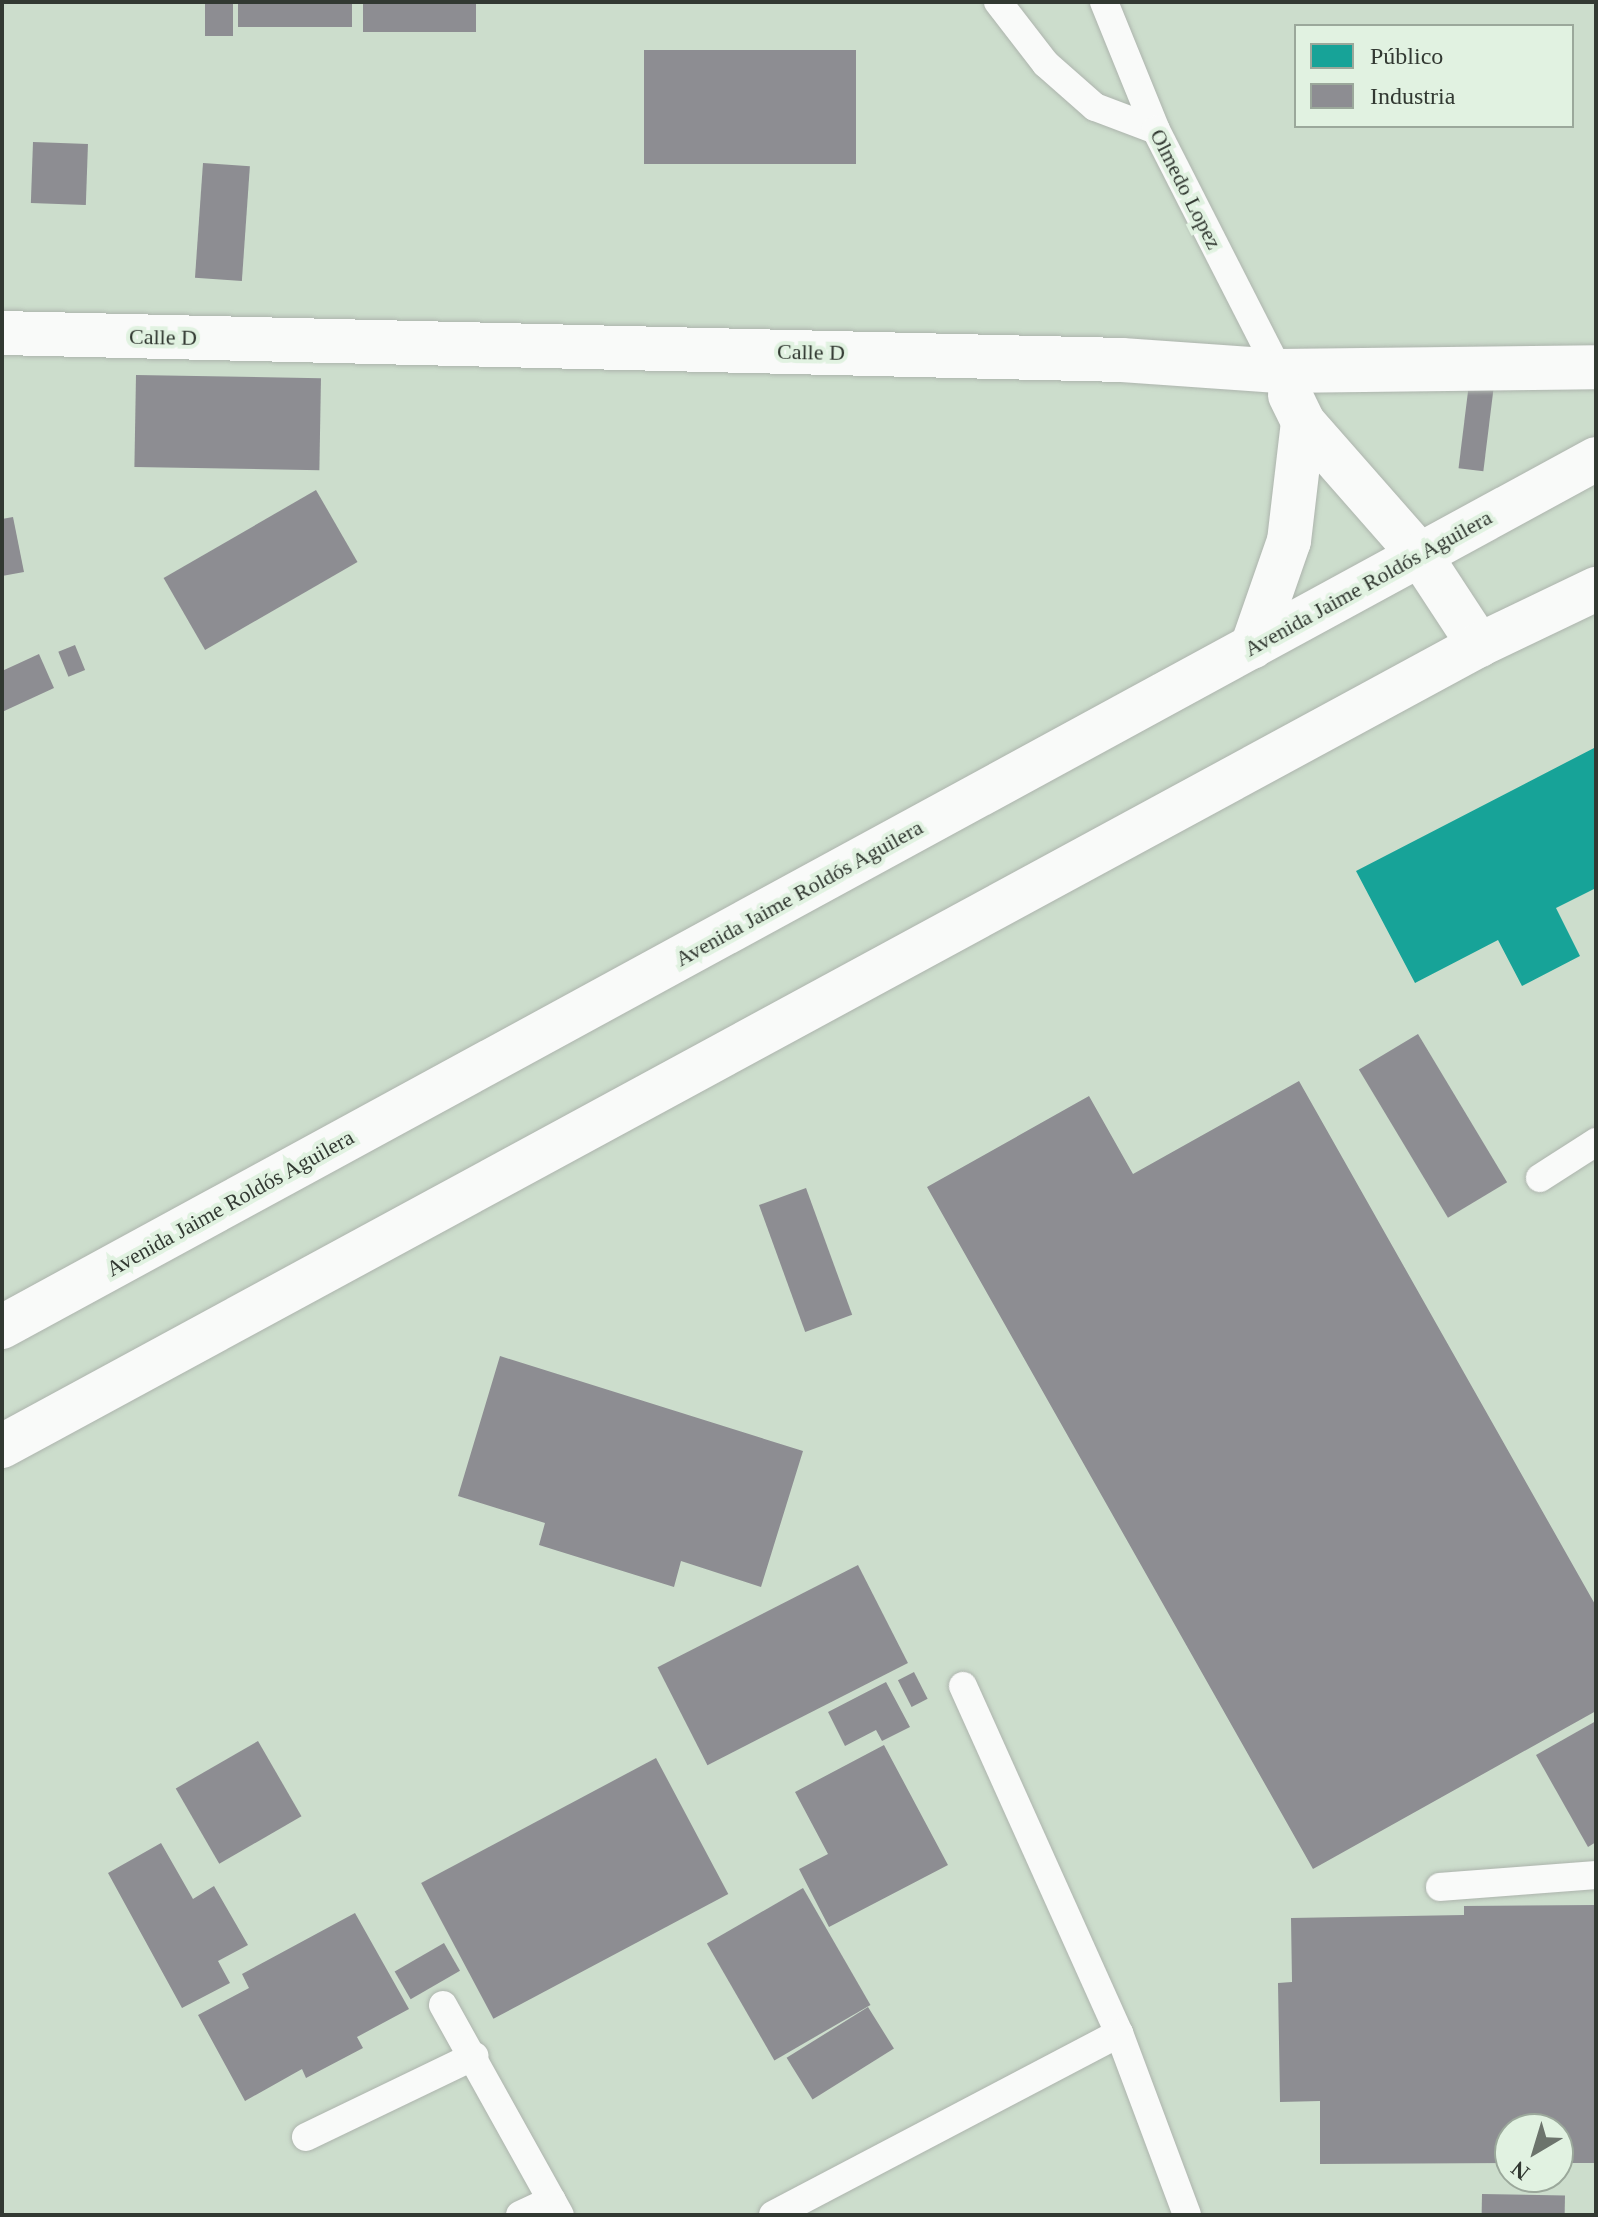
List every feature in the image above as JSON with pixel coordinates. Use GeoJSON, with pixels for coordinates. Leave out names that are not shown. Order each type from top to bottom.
{"type":"FeatureCollection","features":[{"type":"Feature","properties":{"kind":"street","name":"Calle D"},"geometry":{"type":"LineString","coordinates":[[2,333],[1122,360],[1279,371],[1596,367]]}},
{"type":"Feature","properties":{"kind":"street"},"geometry":{"type":"LineString","coordinates":[[1279,371],[1303,422],[1420,555],[1479,645]]}},
{"type":"Feature","properties":{"kind":"street"},"geometry":{"type":"LineString","coordinates":[[1252,647],[1289,541],[1303,422]]}},
{"type":"Feature","properties":{"kind":"street","name":"Avenida Jaime Roldós Aguilera"},"geometry":{"type":"LineString","coordinates":[[2,1327],[1596,459]]}},
{"type":"Feature","properties":{"kind":"street"},"geometry":{"type":"LineString","coordinates":[[2,1446],[1479,645],[1596,589]]}},
{"type":"Feature","properties":{"kind":"lane"},"geometry":{"type":"LineString","coordinates":[[998,2],[1046,64],[1095,107],[1156,130]]}},
{"type":"Feature","properties":{"kind":"lane","name":"Olmedo Lopez"},"geometry":{"type":"LineString","coordinates":[[1104,2],[1156,130],[1279,371]]}},
{"type":"Feature","properties":{"kind":"lane"},"geometry":{"type":"LineString","coordinates":[[1540,1178],[1596,1142]]}},
{"type":"Feature","properties":{"kind":"lane"},"geometry":{"type":"LineString","coordinates":[[963,1686],[1119,2033],[1187,2215]]}},
{"type":"Feature","properties":{"kind":"lane"},"geometry":{"type":"LineString","coordinates":[[1440,1887],[1596,1875]]}},
{"type":"Feature","properties":{"kind":"lane"},"geometry":{"type":"LineString","coordinates":[[443,2005],[556,2208],[520,2215]]}},
{"type":"Feature","properties":{"kind":"lane"},"geometry":{"type":"LineString","coordinates":[[773,2215],[1119,2033]]}},
{"type":"Feature","properties":{"kind":"lane"},"geometry":{"type":"LineString","coordinates":[[306,2137],[474,2056]]}},
{"type":"Feature","properties":{"kind":"shaded area"},"geometry":{"type":"Polygon","coordinates":[[[2,2],[1596,2],[1596,2215],[2,2215],[2,2]]]}},
{"type":"Feature","properties":{"kind":"building: Público"},"geometry":{"type":"Polygon","coordinates":[[[1596,747],[1596,888],[1556,908],[1580,956],[1522,986],[1498,940],[1415,983],[1356,871],[1596,747]]]}},
{"type":"Feature","properties":{"kind":"building: Industria"},"geometry":{"type":"Polygon","coordinates":[[[205,2],[233,2],[233,36],[205,36],[205,2]]]}},
{"type":"Feature","properties":{"kind":"building: Industria"},"geometry":{"type":"Polygon","coordinates":[[[238,2],[352,2],[352,27],[238,27],[238,2]]]}},
{"type":"Feature","properties":{"kind":"building: Industria"},"geometry":{"type":"Polygon","coordinates":[[[363,2],[476,2],[476,32],[363,32],[363,2]]]}},
{"type":"Feature","properties":{"kind":"building: Industria"},"geometry":{"type":"Polygon","coordinates":[[[644,50],[856,50],[856,164],[644,164],[644,50]]]}},
{"type":"Feature","properties":{"kind":"building: Industria"},"geometry":{"type":"Polygon","coordinates":[[[33,142],[88,144],[86,205],[31,203],[33,142]]]}},
{"type":"Feature","properties":{"kind":"building: Industria"},"geometry":{"type":"Polygon","coordinates":[[[203,163],[250,166],[242,281],[195,278],[203,163]]]}},
{"type":"Feature","properties":{"kind":"building: Industria"},"geometry":{"type":"Polygon","coordinates":[[[136,375],[321,378],[319,470],[134,467],[136,375]]]}},
{"type":"Feature","properties":{"kind":"building: Industria"},"geometry":{"type":"Polygon","coordinates":[[[1470,375],[1495,378],[1483,471],[1459,468],[1470,375]]]}},
{"type":"Feature","properties":{"kind":"building: Industria"},"geometry":{"type":"Polygon","coordinates":[[[316,490],[358,562],[205,650],[164,578],[316,490]]]}},
{"type":"Feature","properties":{"kind":"building: Industria"},"geometry":{"type":"Polygon","coordinates":[[[13,517],[24,572],[2,576],[2,519],[13,517]]]}},
{"type":"Feature","properties":{"kind":"building: Industria"},"geometry":{"type":"Polygon","coordinates":[[[75,645],[85,670],[68,677],[58,652],[75,645]]]}},
{"type":"Feature","properties":{"kind":"building: Industria"},"geometry":{"type":"Polygon","coordinates":[[[39,654],[54,688],[2,712],[2,671],[39,654]]]}},
{"type":"Feature","properties":{"kind":"building: Industria"},"geometry":{"type":"Polygon","coordinates":[[[1418,1034],[1507,1182],[1448,1218],[1359,1070],[1418,1034]]]}},
{"type":"Feature","properties":{"kind":"building: Industria"},"geometry":{"type":"Polygon","coordinates":[[[1299,1081],[1596,1606],[1596,1711],[1313,1869],[927,1187],[1089,1096],[1133,1174],[1299,1081]]]}},
{"type":"Feature","properties":{"kind":"building: Industria"},"geometry":{"type":"Polygon","coordinates":[[[806,1188],[852,1315],[805,1332],[759,1205],[806,1188]]]}},
{"type":"Feature","properties":{"kind":"building: Industria"},"geometry":{"type":"Polygon","coordinates":[[[500,1356],[803,1451],[761,1587],[681,1561],[674,1587],[539,1545],[545,1523],[458,1496],[500,1356]]]}},
{"type":"Feature","properties":{"kind":"building: Industria"},"geometry":{"type":"Polygon","coordinates":[[[858,1565],[908,1663],[707,1765],[658,1667],[858,1565]]]}},
{"type":"Feature","properties":{"kind":"building: Industria"},"geometry":{"type":"Polygon","coordinates":[[[914,1672],[928,1699],[912,1707],[898,1680],[914,1672]]]}},
{"type":"Feature","properties":{"kind":"building: Industria"},"geometry":{"type":"Polygon","coordinates":[[[886,1682],[910,1727],[882,1741],[876,1730],[845,1746],[828,1712],[886,1682]]]}},
{"type":"Feature","properties":{"kind":"building: Industria"},"geometry":{"type":"Polygon","coordinates":[[[1596,1721],[1596,1842],[1588,1847],[1536,1755],[1596,1721]]]}},
{"type":"Feature","properties":{"kind":"building: Industria"},"geometry":{"type":"Polygon","coordinates":[[[258,1741],[302,1816],[219,1864],[176,1788],[258,1741]]]}},
{"type":"Feature","properties":{"kind":"building: Industria"},"geometry":{"type":"Polygon","coordinates":[[[884,1745],[948,1865],[829,1927],[799,1869],[828,1854],[795,1792],[884,1745]]]}},
{"type":"Feature","properties":{"kind":"building: Industria"},"geometry":{"type":"Polygon","coordinates":[[[656,1758],[728,1894],[493,2019],[421,1883],[656,1758]]]}},
{"type":"Feature","properties":{"kind":"building: Industria"},"geometry":{"type":"Polygon","coordinates":[[[161,1843],[193,1899],[214,1886],[248,1945],[218,1961],[230,1983],[182,2008],[108,1873],[161,1843]]]}},
{"type":"Feature","properties":{"kind":"building: Industria"},"geometry":{"type":"Polygon","coordinates":[[[803,1888],[870,2005],[774,2060],[707,1944],[803,1888]]]}},
{"type":"Feature","properties":{"kind":"building: Industria"},"geometry":{"type":"Polygon","coordinates":[[[1596,1905],[1596,2163],[1574,2163],[1574,2113],[1494,2113],[1494,2163],[1320,2164],[1320,2101],[1280,2102],[1278,1983],[1292,1982],[1291,1918],[1464,1915],[1464,1906],[1596,1905]]]}},
{"type":"Feature","properties":{"kind":"building: Industria"},"geometry":{"type":"Polygon","coordinates":[[[355,1913],[409,2009],[357,2037],[363,2048],[306,2078],[302,2069],[245,2101],[198,2015],[249,1988],[242,1974],[355,1913]]]}},
{"type":"Feature","properties":{"kind":"building: Industria"},"geometry":{"type":"Polygon","coordinates":[[[444,1943],[460,1971],[411,1999],[395,1972],[444,1943]]]}},
{"type":"Feature","properties":{"kind":"building: Industria"},"geometry":{"type":"Polygon","coordinates":[[[868,2007],[894,2049],[813,2099],[787,2058],[868,2007]]]}},
{"type":"Feature","properties":{"kind":"building: Industria"},"geometry":{"type":"Polygon","coordinates":[[[1482,2194],[1565,2195],[1565,2215],[1482,2215],[1482,2194]]]}}]}
